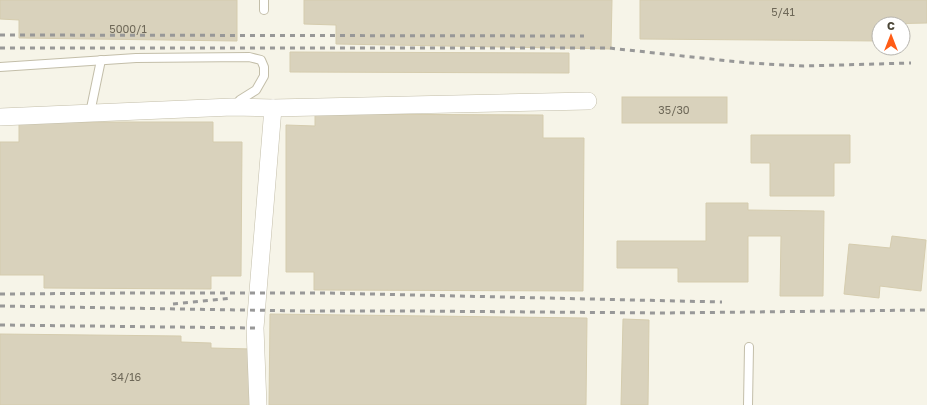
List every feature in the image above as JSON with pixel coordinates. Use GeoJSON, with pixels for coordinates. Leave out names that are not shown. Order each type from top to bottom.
{"type":"FeatureCollection","features":[{"type":"Feature","properties":{"kind":"street"},"geometry":{"type":"LineString","coordinates":[[0,117],[232,107],[273,108],[588,101]]}},
{"type":"Feature","properties":{"kind":"street"},"geometry":{"type":"LineString","coordinates":[[258,405],[255,328],[273,108]]}},
{"type":"Feature","properties":{"kind":"lane"},"geometry":{"type":"LineString","coordinates":[[264,0],[264,10]]}},
{"type":"Feature","properties":{"kind":"lane"},"geometry":{"type":"LineString","coordinates":[[0,66],[136,58],[249,57],[261,60],[264,66],[264,76],[256,90],[232,107]]}},
{"type":"Feature","properties":{"kind":"lane"},"geometry":{"type":"LineString","coordinates":[[90,113],[101,60]]}},
{"type":"Feature","properties":{"kind":"lane"},"geometry":{"type":"LineString","coordinates":[[748,405],[749,347]]}},
{"type":"Feature","properties":{"kind":"building"},"geometry":{"type":"Polygon","coordinates":[[[0,0],[237,0],[237,41],[19,38],[19,20],[0,19],[0,0]]]}},
{"type":"Feature","properties":{"kind":"building"},"geometry":{"type":"Polygon","coordinates":[[[304,0],[612,0],[611,49],[336,44],[336,25],[304,24],[304,0]]]}},
{"type":"Feature","properties":{"kind":"building"},"geometry":{"type":"Polygon","coordinates":[[[640,0],[927,0],[927,23],[911,23],[911,16],[871,16],[871,41],[640,39],[640,0]]]}},
{"type":"Feature","properties":{"kind":"building"},"geometry":{"type":"Polygon","coordinates":[[[290,52],[569,53],[569,73],[290,72],[290,52]]]}},
{"type":"Feature","properties":{"kind":"building"},"geometry":{"type":"Polygon","coordinates":[[[622,97],[727,97],[727,123],[622,123],[622,97]]]}},
{"type":"Feature","properties":{"kind":"building"},"geometry":{"type":"Polygon","coordinates":[[[315,114],[543,115],[543,138],[584,138],[583,291],[314,290],[314,272],[286,272],[286,125],[315,126],[315,114]]]}},
{"type":"Feature","properties":{"kind":"building"},"geometry":{"type":"Polygon","coordinates":[[[19,122],[213,122],[213,142],[242,142],[241,276],[211,276],[211,289],[44,288],[44,275],[0,275],[0,142],[19,142],[19,122]]]}},
{"type":"Feature","properties":{"kind":"building"},"geometry":{"type":"Polygon","coordinates":[[[751,135],[850,135],[850,163],[834,163],[834,196],[770,196],[770,163],[751,163],[751,135]]]}},
{"type":"Feature","properties":{"kind":"building"},"geometry":{"type":"Polygon","coordinates":[[[706,203],[748,203],[748,210],[824,211],[823,296],[780,296],[781,236],[748,236],[748,282],[678,282],[678,268],[617,268],[617,241],[706,241],[706,203]]]}},
{"type":"Feature","properties":{"kind":"building"},"geometry":{"type":"Polygon","coordinates":[[[892,236],[926,240],[921,291],[880,286],[879,298],[844,294],[849,244],[890,248],[892,236]]]}},
{"type":"Feature","properties":{"kind":"building"},"geometry":{"type":"Polygon","coordinates":[[[270,314],[587,318],[586,405],[269,405],[270,314]]]}},
{"type":"Feature","properties":{"kind":"building"},"geometry":{"type":"Polygon","coordinates":[[[623,319],[649,320],[648,405],[621,405],[623,319]]]}},
{"type":"Feature","properties":{"kind":"building"},"geometry":{"type":"Polygon","coordinates":[[[0,334],[181,336],[181,342],[211,343],[211,348],[252,349],[251,405],[0,405],[0,334]]]}},
{"type":"Feature","properties":{"kind":"railway"},"geometry":{"type":"LineString","coordinates":[[0,35],[584,36]]}},
{"type":"Feature","properties":{"kind":"railway"},"geometry":{"type":"LineString","coordinates":[[0,48],[609,48],[748,63],[804,66],[911,63]]}},
{"type":"Feature","properties":{"kind":"railway"},"geometry":{"type":"LineString","coordinates":[[0,294],[326,293],[722,302]]}},
{"type":"Feature","properties":{"kind":"railway"},"geometry":{"type":"LineString","coordinates":[[173,304],[232,298]]}},
{"type":"Feature","properties":{"kind":"railway"},"geometry":{"type":"LineString","coordinates":[[0,306],[303,311],[663,313],[927,310]]}},
{"type":"Feature","properties":{"kind":"railway"},"geometry":{"type":"LineString","coordinates":[[0,325],[255,328]]}}]}
